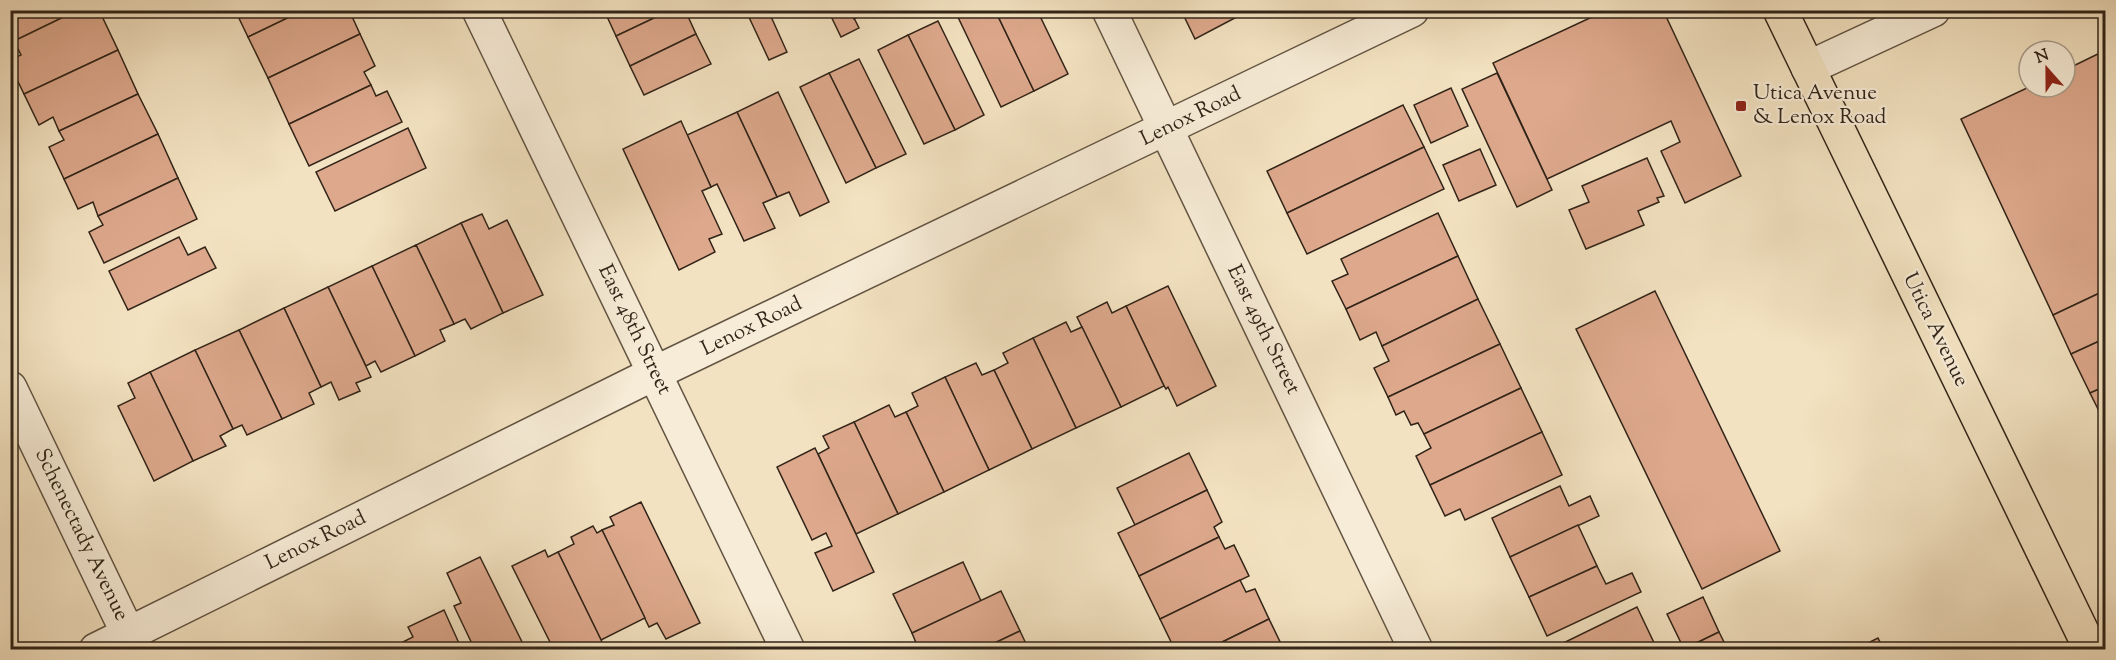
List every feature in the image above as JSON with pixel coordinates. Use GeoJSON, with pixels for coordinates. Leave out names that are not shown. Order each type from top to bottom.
{"type":"FeatureCollection","features":[{"type":"Feature","properties":{"kind":"main road","name":"Utica Avenue"},"geometry":{"type":"LineString","coordinates":[[1780,10],[2091,650]]}},
{"type":"Feature","properties":{"kind":"street","name":"East 48th Street"},"geometry":{"type":"LineString","coordinates":[[479,10],[788,650]]}},
{"type":"Feature","properties":{"kind":"street","name":"East 49th Street"},"geometry":{"type":"LineString","coordinates":[[1109,10],[1416,650]]}},
{"type":"Feature","properties":{"kind":"street","name":"Lenox Road"},"geometry":{"type":"LineString","coordinates":[[96,650],[132,642],[655,373],[1412,10]]}},
{"type":"Feature","properties":{"kind":"street"},"geometry":{"type":"LineString","coordinates":[[1808,68],[1933,10]]}},
{"type":"Feature","properties":{"kind":"street","name":"Schenectady Avenue"},"geometry":{"type":"LineString","coordinates":[[10,388],[132,642]]}},
{"type":"Feature","properties":{"kind":"building"},"geometry":{"type":"Polygon","coordinates":[[[10,10],[78,10],[14,41],[10,33],[10,10]]]}},
{"type":"Feature","properties":{"kind":"building"},"geometry":{"type":"Polygon","coordinates":[[[78,10],[99,10],[118,50],[24,94],[10,65],[10,60],[21,55],[14,41],[78,10]]]}},
{"type":"Feature","properties":{"kind":"building"},"geometry":{"type":"Polygon","coordinates":[[[235,10],[304,10],[248,37],[235,10]]]}},
{"type":"Feature","properties":{"kind":"building"},"geometry":{"type":"Polygon","coordinates":[[[304,10],[349,10],[360,34],[268,78],[248,37],[304,10]]]}},
{"type":"Feature","properties":{"kind":"building"},"geometry":{"type":"Polygon","coordinates":[[[604,10],[671,10],[616,36],[604,10]]]}},
{"type":"Feature","properties":{"kind":"building"},"geometry":{"type":"Polygon","coordinates":[[[671,10],[685,10],[696,34],[630,66],[616,36],[671,10]]]}},
{"type":"Feature","properties":{"kind":"building"},"geometry":{"type":"Polygon","coordinates":[[[751,10],[768,10],[787,52],[769,60],[747,13],[751,10]]]}},
{"type":"Feature","properties":{"kind":"building"},"geometry":{"type":"Polygon","coordinates":[[[828,10],[850,10],[859,28],[841,37],[828,10]]]}},
{"type":"Feature","properties":{"kind":"building"},"geometry":{"type":"Polygon","coordinates":[[[850,10],[871,10],[854,19],[850,10]]]}},
{"type":"Feature","properties":{"kind":"building"},"geometry":{"type":"Polygon","coordinates":[[[961,10],[995,10],[1034,91],[1001,107],[956,13],[961,10]]]}},
{"type":"Feature","properties":{"kind":"building"},"geometry":{"type":"Polygon","coordinates":[[[995,10],[1037,10],[1068,74],[1034,91],[995,10]]]}},
{"type":"Feature","properties":{"kind":"building"},"geometry":{"type":"Polygon","coordinates":[[[1181,10],[1250,10],[1195,39],[1181,10]]]}},
{"type":"Feature","properties":{"kind":"building"},"geometry":{"type":"Polygon","coordinates":[[[1607,10],[1663,10],[1741,176],[1685,203],[1661,151],[1680,142],[1671,121],[1547,179],[1493,63],[1607,10]]]}},
{"type":"Feature","properties":{"kind":"building"},"geometry":{"type":"Polygon","coordinates":[[[938,21],[984,115],[955,130],[908,35],[938,21]]]}},
{"type":"Feature","properties":{"kind":"building"},"geometry":{"type":"Polygon","coordinates":[[[360,34],[375,66],[364,72],[371,85],[289,124],[268,78],[360,34]]]}},
{"type":"Feature","properties":{"kind":"building"},"geometry":{"type":"Polygon","coordinates":[[[696,34],[711,64],[644,95],[630,66],[696,34]]]}},
{"type":"Feature","properties":{"kind":"building"},"geometry":{"type":"Polygon","coordinates":[[[908,35],[955,130],[924,144],[878,50],[908,35]]]}},
{"type":"Feature","properties":{"kind":"building"},"geometry":{"type":"Polygon","coordinates":[[[118,50],[138,94],[59,131],[53,117],[39,125],[24,94],[118,50]]]}},
{"type":"Feature","properties":{"kind":"building"},"geometry":{"type":"Polygon","coordinates":[[[2106,50],[2106,290],[2053,315],[1961,119],[2017,93],[2017,99],[2077,99],[2077,64],[2106,50]]]}},
{"type":"Feature","properties":{"kind":"building"},"geometry":{"type":"Polygon","coordinates":[[[859,59],[906,154],[876,168],[829,73],[859,59]]]}},
{"type":"Feature","properties":{"kind":"building"},"geometry":{"type":"Polygon","coordinates":[[[829,73],[876,168],[846,183],[800,87],[829,73]]]}},
{"type":"Feature","properties":{"kind":"building"},"geometry":{"type":"Polygon","coordinates":[[[1497,73],[1552,190],[1517,207],[1462,89],[1497,73]]]}},
{"type":"Feature","properties":{"kind":"building"},"geometry":{"type":"Polygon","coordinates":[[[371,85],[376,96],[387,91],[402,122],[309,166],[289,124],[371,85]]]}},
{"type":"Feature","properties":{"kind":"building"},"geometry":{"type":"Polygon","coordinates":[[[1451,88],[1468,126],[1431,143],[1414,105],[1451,88]]]}},
{"type":"Feature","properties":{"kind":"building"},"geometry":{"type":"Polygon","coordinates":[[[778,92],[829,202],[800,216],[789,192],[777,197],[737,112],[778,92]]]}},
{"type":"Feature","properties":{"kind":"building"},"geometry":{"type":"Polygon","coordinates":[[[138,94],[158,134],[64,179],[49,147],[64,140],[59,131],[138,94]]]}},
{"type":"Feature","properties":{"kind":"building"},"geometry":{"type":"Polygon","coordinates":[[[1403,105],[1424,147],[1287,213],[1267,171],[1403,105]]]}},
{"type":"Feature","properties":{"kind":"building"},"geometry":{"type":"Polygon","coordinates":[[[737,112],[777,197],[763,203],[775,228],[744,241],[717,184],[711,187],[687,135],[737,112]]]}},
{"type":"Feature","properties":{"kind":"building"},"geometry":{"type":"Polygon","coordinates":[[[681,121],[711,187],[702,191],[722,234],[709,239],[715,252],[679,270],[623,149],[681,121]]]}},
{"type":"Feature","properties":{"kind":"building"},"geometry":{"type":"Polygon","coordinates":[[[408,128],[426,168],[335,211],[316,172],[408,128]]]}},
{"type":"Feature","properties":{"kind":"building"},"geometry":{"type":"Polygon","coordinates":[[[158,134],[178,178],[98,216],[93,202],[78,209],[64,179],[158,134]]]}},
{"type":"Feature","properties":{"kind":"building"},"geometry":{"type":"Polygon","coordinates":[[[1424,147],[1444,189],[1307,254],[1287,213],[1424,147]]]}},
{"type":"Feature","properties":{"kind":"building"},"geometry":{"type":"Polygon","coordinates":[[[1480,149],[1496,185],[1459,201],[1443,165],[1480,149]]]}},
{"type":"Feature","properties":{"kind":"building"},"geometry":{"type":"Polygon","coordinates":[[[1647,158],[1664,196],[1657,198],[1659,202],[1638,211],[1644,225],[1586,249],[1569,210],[1589,202],[1582,186],[1647,158]]]}},
{"type":"Feature","properties":{"kind":"building"},"geometry":{"type":"Polygon","coordinates":[[[178,178],[197,219],[104,263],[89,232],[103,225],[98,216],[178,178]]]}},
{"type":"Feature","properties":{"kind":"building"},"geometry":{"type":"Polygon","coordinates":[[[1438,213],[1458,256],[1346,309],[1332,281],[1348,274],[1341,259],[1438,213]]]}},
{"type":"Feature","properties":{"kind":"building"},"geometry":{"type":"Polygon","coordinates":[[[482,214],[489,229],[507,220],[543,295],[503,313],[461,223],[482,214]]]}},
{"type":"Feature","properties":{"kind":"building"},"geometry":{"type":"Polygon","coordinates":[[[461,223],[503,313],[471,329],[465,319],[454,324],[416,245],[461,223]]]}},
{"type":"Feature","properties":{"kind":"building"},"geometry":{"type":"Polygon","coordinates":[[[179,237],[188,255],[205,247],[216,268],[128,310],[109,271],[179,237]]]}},
{"type":"Feature","properties":{"kind":"building"},"geometry":{"type":"Polygon","coordinates":[[[416,245],[454,324],[440,330],[445,341],[415,356],[372,266],[416,245]]]}},
{"type":"Feature","properties":{"kind":"building"},"geometry":{"type":"Polygon","coordinates":[[[1458,256],[1478,299],[1382,346],[1376,332],[1360,340],[1346,309],[1458,256]]]}},
{"type":"Feature","properties":{"kind":"building"},"geometry":{"type":"Polygon","coordinates":[[[372,266],[415,356],[381,372],[375,361],[366,366],[328,287],[372,266]]]}},
{"type":"Feature","properties":{"kind":"building"},"geometry":{"type":"Polygon","coordinates":[[[1168,286],[1216,386],[1177,406],[1168,387],[1166,389],[1164,386],[1126,306],[1168,286]]]}},
{"type":"Feature","properties":{"kind":"building"},"geometry":{"type":"Polygon","coordinates":[[[328,287],[371,377],[356,383],[360,391],[339,400],[331,382],[321,387],[284,308],[328,287]]]}},
{"type":"Feature","properties":{"kind":"building"},"geometry":{"type":"Polygon","coordinates":[[[2106,290],[2106,338],[2071,354],[2053,315],[2106,290]]]}},
{"type":"Feature","properties":{"kind":"building"},"geometry":{"type":"Polygon","coordinates":[[[1655,291],[1780,551],[1702,589],[1576,329],[1655,291]]]}},
{"type":"Feature","properties":{"kind":"building"},"geometry":{"type":"Polygon","coordinates":[[[1478,299],[1500,344],[1388,397],[1374,368],[1389,361],[1382,346],[1478,299]]]}},
{"type":"Feature","properties":{"kind":"building"},"geometry":{"type":"Polygon","coordinates":[[[1107,302],[1112,313],[1126,306],[1164,386],[1121,407],[1077,317],[1107,302]]]}},
{"type":"Feature","properties":{"kind":"building"},"geometry":{"type":"Polygon","coordinates":[[[284,308],[321,387],[309,393],[314,404],[282,419],[239,330],[284,308]]]}},
{"type":"Feature","properties":{"kind":"building"},"geometry":{"type":"Polygon","coordinates":[[[1066,322],[1071,332],[1082,327],[1121,407],[1076,428],[1033,338],[1066,322]]]}},
{"type":"Feature","properties":{"kind":"building"},"geometry":{"type":"Polygon","coordinates":[[[239,330],[282,419],[247,435],[242,425],[233,429],[195,350],[239,330]]]}},
{"type":"Feature","properties":{"kind":"building"},"geometry":{"type":"Polygon","coordinates":[[[1033,338],[1076,428],[1032,449],[994,370],[1008,363],[1003,353],[1033,338]]]}},
{"type":"Feature","properties":{"kind":"building"},"geometry":{"type":"Polygon","coordinates":[[[2106,338],[2106,386],[2090,393],[2071,354],[2106,338]]]}},
{"type":"Feature","properties":{"kind":"building"},"geometry":{"type":"Polygon","coordinates":[[[1500,344],[1521,388],[1424,434],[1418,423],[1411,425],[1404,411],[1396,415],[1388,397],[1500,344]]]}},
{"type":"Feature","properties":{"kind":"building"},"geometry":{"type":"Polygon","coordinates":[[[195,350],[233,429],[220,436],[226,446],[193,461],[150,372],[195,350]]]}},
{"type":"Feature","properties":{"kind":"building"},"geometry":{"type":"Polygon","coordinates":[[[976,363],[982,375],[994,370],[1032,449],[989,470],[945,377],[976,363]]]}},
{"type":"Feature","properties":{"kind":"building"},"geometry":{"type":"Polygon","coordinates":[[[150,372],[193,461],[154,481],[118,406],[135,398],[128,383],[150,372]]]}},
{"type":"Feature","properties":{"kind":"building"},"geometry":{"type":"Polygon","coordinates":[[[945,377],[989,470],[944,492],[906,412],[918,406],[912,393],[945,377]]]}},
{"type":"Feature","properties":{"kind":"building"},"geometry":{"type":"Polygon","coordinates":[[[2106,386],[2106,425],[2090,393],[2106,386]]]}},
{"type":"Feature","properties":{"kind":"building"},"geometry":{"type":"Polygon","coordinates":[[[1521,388],[1542,432],[1430,485],[1416,456],[1431,448],[1424,434],[1521,388]]]}},
{"type":"Feature","properties":{"kind":"building"},"geometry":{"type":"Polygon","coordinates":[[[889,405],[895,417],[906,412],[944,492],[898,514],[854,422],[889,405]]]}},
{"type":"Feature","properties":{"kind":"building"},"geometry":{"type":"Polygon","coordinates":[[[854,422],[898,514],[856,534],[818,454],[829,448],[823,436],[854,422]]]}},
{"type":"Feature","properties":{"kind":"building"},"geometry":{"type":"Polygon","coordinates":[[[1542,432],[1562,475],[1465,520],[1460,509],[1445,516],[1430,485],[1542,432]]]}},
{"type":"Feature","properties":{"kind":"building"},"geometry":{"type":"Polygon","coordinates":[[[815,448],[874,572],[833,591],[815,553],[832,546],[826,533],[812,540],[777,467],[815,448]]]}},
{"type":"Feature","properties":{"kind":"building"},"geometry":{"type":"Polygon","coordinates":[[[1189,453],[1207,490],[1135,525],[1117,488],[1189,453]]]}},
{"type":"Feature","properties":{"kind":"building"},"geometry":{"type":"Polygon","coordinates":[[[1560,486],[1569,506],[1590,496],[1599,516],[1510,557],[1492,518],[1560,486]]]}},
{"type":"Feature","properties":{"kind":"building"},"geometry":{"type":"Polygon","coordinates":[[[1207,490],[1222,522],[1214,527],[1219,537],[1139,576],[1118,533],[1207,490]]]}},
{"type":"Feature","properties":{"kind":"building"},"geometry":{"type":"Polygon","coordinates":[[[641,502],[700,623],[666,639],[657,623],[649,627],[602,530],[614,525],[610,517],[641,502]]]}},
{"type":"Feature","properties":{"kind":"building"},"geometry":{"type":"Polygon","coordinates":[[[1578,525],[1597,566],[1529,597],[1510,557],[1578,525]]]}},
{"type":"Feature","properties":{"kind":"building"},"geometry":{"type":"Polygon","coordinates":[[[593,526],[597,533],[602,530],[645,618],[601,640],[558,552],[574,544],[571,537],[593,526]]]}},
{"type":"Feature","properties":{"kind":"building"},"geometry":{"type":"Polygon","coordinates":[[[1219,537],[1225,549],[1234,545],[1249,576],[1160,619],[1139,576],[1219,537]]]}},
{"type":"Feature","properties":{"kind":"building"},"geometry":{"type":"Polygon","coordinates":[[[545,550],[548,557],[558,552],[605,648],[554,650],[512,566],[545,550]]]}},
{"type":"Feature","properties":{"kind":"building"},"geometry":{"type":"Polygon","coordinates":[[[480,557],[526,650],[475,650],[454,606],[461,603],[447,573],[480,557]]]}},
{"type":"Feature","properties":{"kind":"building"},"geometry":{"type":"Polygon","coordinates":[[[963,562],[981,601],[912,633],[893,594],[963,562]]]}},
{"type":"Feature","properties":{"kind":"building"},"geometry":{"type":"Polygon","coordinates":[[[1597,566],[1606,584],[1632,573],[1641,592],[1547,636],[1529,597],[1597,566]]]}},
{"type":"Feature","properties":{"kind":"building"},"geometry":{"type":"Polygon","coordinates":[[[1240,580],[1246,592],[1255,589],[1269,619],[1206,650],[1175,650],[1160,619],[1240,580]]]}},
{"type":"Feature","properties":{"kind":"building"},"geometry":{"type":"Polygon","coordinates":[[[1001,591],[1020,631],[980,650],[919,650],[912,633],[1001,591]]]}},
{"type":"Feature","properties":{"kind":"building"},"geometry":{"type":"Polygon","coordinates":[[[1703,597],[1719,632],[1684,649],[1667,614],[1703,597]]]}},
{"type":"Feature","properties":{"kind":"building"},"geometry":{"type":"Polygon","coordinates":[[[1637,607],[1656,647],[1650,650],[1549,650],[1637,607]]]}},
{"type":"Feature","properties":{"kind":"building"},"geometry":{"type":"Polygon","coordinates":[[[444,610],[462,650],[387,650],[413,637],[408,627],[444,610]]]}},
{"type":"Feature","properties":{"kind":"building"},"geometry":{"type":"Polygon","coordinates":[[[1269,619],[1284,650],[1206,650],[1269,619]]]}},
{"type":"Feature","properties":{"kind":"building"},"geometry":{"type":"Polygon","coordinates":[[[1020,631],[1029,650],[980,650],[1020,631]]]}},
{"type":"Feature","properties":{"kind":"building"},"geometry":{"type":"Polygon","coordinates":[[[1719,632],[1728,650],[1684,650],[1684,649],[1719,632]]]}},
{"type":"Feature","properties":{"kind":"building"},"geometry":{"type":"Polygon","coordinates":[[[1878,638],[1884,650],[1854,650],[1878,638]]]}},
{"type":"Feature","properties":{"kind":"place","name":"Utica Avenue & Lenox Road"},"geometry":{"type":"Point","coordinates":[1741,106]}}]}
